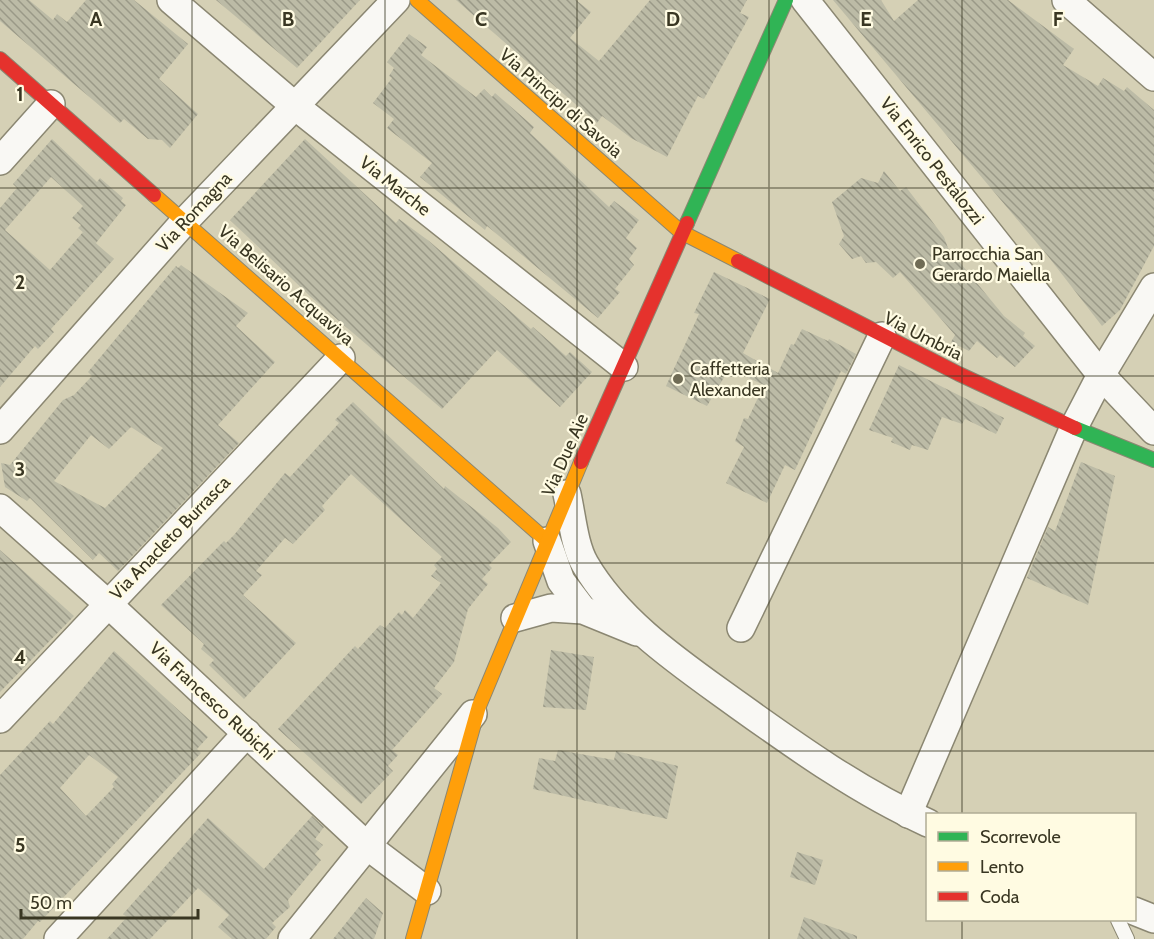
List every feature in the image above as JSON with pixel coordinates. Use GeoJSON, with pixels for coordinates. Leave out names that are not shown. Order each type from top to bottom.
{"type":"FeatureCollection","features":[{"type":"Feature","properties":{"kind":"street","name":"Via Marche"},"geometry":{"type":"LineString","coordinates":[[171,0],[295,106],[624,367]]}},
{"type":"Feature","properties":{"kind":"street","name":"Via Romagna"},"geometry":{"type":"LineString","coordinates":[[0,430],[184,221],[396,0]]}},
{"type":"Feature","properties":{"kind":"street","name":"Via Principi di Savoia"},"geometry":{"type":"LineString","coordinates":[[417,0],[681,232]]}},
{"type":"Feature","properties":{"kind":"street","name":"Via Due Aie"},"geometry":{"type":"LineString","coordinates":[[413,939],[479,706],[567,494],[681,232],[786,0]]}},
{"type":"Feature","properties":{"kind":"street","name":"Via Enrico Pestalozzi"},"geometry":{"type":"LineString","coordinates":[[806,0],[1101,375],[1154,430]]}},
{"type":"Feature","properties":{"kind":"street"},"geometry":{"type":"LineString","coordinates":[[1066,0],[1154,77]]}},
{"type":"Feature","properties":{"kind":"street","name":"Via Belisario Acquaviva"},"geometry":{"type":"LineString","coordinates":[[0,59],[547,541]]}},
{"type":"Feature","properties":{"kind":"street"},"geometry":{"type":"LineString","coordinates":[[0,161],[51,104]]}},
{"type":"Feature","properties":{"kind":"street","name":"Via Umbria"},"geometry":{"type":"LineString","coordinates":[[681,232],[882,336],[1074,427],[1154,460]]}},
{"type":"Feature","properties":{"kind":"street"},"geometry":{"type":"LineString","coordinates":[[567,494],[584,562],[608,597],[648,637],[778,733],[918,818],[1074,427],[1101,375],[1154,287]]}},
{"type":"Feature","properties":{"kind":"street"},"geometry":{"type":"LineString","coordinates":[[741,628],[882,336]]}},
{"type":"Feature","properties":{"kind":"street","name":"Via Anacleto Burrasca"},"geometry":{"type":"LineString","coordinates":[[0,719],[107,603],[341,358]]}},
{"type":"Feature","properties":{"kind":"street","name":"Via Francesco Rubichi"},"geometry":{"type":"LineString","coordinates":[[0,508],[107,603],[366,845],[427,891]]}},
{"type":"Feature","properties":{"kind":"street"},"geometry":{"type":"LineString","coordinates":[[547,541],[584,562]]}},
{"type":"Feature","properties":{"kind":"street"},"geometry":{"type":"LineString","coordinates":[[547,541],[561,581],[583,610]]}},
{"type":"Feature","properties":{"kind":"street"},"geometry":{"type":"LineString","coordinates":[[515,618],[551,608],[583,610],[648,637]]}},
{"type":"Feature","properties":{"kind":"street"},"geometry":{"type":"LineString","coordinates":[[292,939],[366,845],[417,787],[479,706]]}},
{"type":"Feature","properties":{"kind":"street"},"geometry":{"type":"LineString","coordinates":[[58,939],[247,733]]}},
{"type":"Feature","properties":{"kind":"street"},"geometry":{"type":"LineString","coordinates":[[1136,912],[1154,919]]}},
{"type":"Feature","properties":{"kind":"lane"},"geometry":{"type":"LineString","coordinates":[[1118,921],[1126,939]]}},
{"type":"Feature","properties":{"kind":"building"},"geometry":{"type":"Polygon","coordinates":[[[0,0],[29,0],[53,20],[57,14],[67,22],[86,0],[134,0],[188,44],[159,79],[198,114],[170,148],[162,140],[148,139],[124,119],[120,123],[0,21],[0,0]]]}},
{"type":"Feature","properties":{"kind":"building"},"geometry":{"type":"Polygon","coordinates":[[[216,0],[360,0],[297,68],[216,0]]]}},
{"type":"Feature","properties":{"kind":"building"},"geometry":{"type":"Polygon","coordinates":[[[456,0],[576,0],[591,12],[570,38],[599,61],[650,0],[747,0],[740,13],[749,17],[704,99],[698,96],[667,157],[631,138],[602,116],[597,123],[456,0]]]}},
{"type":"Feature","properties":{"kind":"building"},"geometry":{"type":"Polygon","coordinates":[[[833,0],[881,0],[894,21],[918,0],[1008,0],[1074,49],[1063,65],[1098,86],[1103,78],[1124,91],[1127,87],[1154,110],[1154,246],[1120,310],[1102,326],[1047,255],[833,0]]]}},
{"type":"Feature","properties":{"kind":"building"},"geometry":{"type":"Polygon","coordinates":[[[409,34],[427,47],[421,55],[476,97],[484,89],[492,97],[495,93],[534,127],[530,133],[609,207],[614,201],[639,220],[626,238],[637,248],[629,259],[634,265],[615,289],[620,292],[598,318],[487,226],[485,230],[420,177],[432,163],[387,128],[394,119],[373,103],[392,78],[389,76],[394,68],[387,62],[409,34]]]}},
{"type":"Feature","properties":{"kind":"building"},"geometry":{"type":"Polygon","coordinates":[[[52,139],[97,182],[100,178],[123,198],[121,201],[126,205],[96,243],[87,236],[114,259],[51,329],[54,332],[38,349],[35,346],[0,387],[0,208],[17,188],[13,184],[52,139]],[[51,177],[5,230],[50,270],[83,232],[78,228],[81,225],[72,218],[83,206],[51,177]]]}},
{"type":"Feature","properties":{"kind":"building"},"geometry":{"type":"Polygon","coordinates":[[[305,139],[396,223],[399,219],[429,241],[531,329],[533,327],[566,356],[570,352],[592,372],[560,407],[497,350],[442,409],[311,297],[230,220],[305,139]]]}},
{"type":"Feature","properties":{"kind":"building","name":"Parrocchia San Gerardo Maiella"},"geometry":{"type":"Polygon","coordinates":[[[884,171],[900,191],[906,187],[944,237],[948,248],[1004,316],[1025,333],[1023,336],[1035,346],[1015,367],[1000,355],[997,358],[977,341],[969,351],[951,342],[955,335],[900,272],[893,278],[876,262],[866,263],[861,256],[852,259],[839,244],[844,236],[832,202],[861,178],[878,183],[884,171]]]}},
{"type":"Feature","properties":{"kind":"building"},"geometry":{"type":"Polygon","coordinates":[[[181,265],[248,313],[236,326],[275,362],[218,425],[239,443],[118,571],[99,553],[93,560],[30,498],[27,501],[5,487],[1,463],[10,465],[63,400],[74,395],[92,376],[88,372],[176,266],[178,268],[181,265]],[[131,427],[109,449],[91,435],[54,481],[105,508],[163,448],[131,427]]]}},
{"type":"Feature","properties":{"kind":"building"},"geometry":{"type":"Polygon","coordinates":[[[714,272],[770,299],[743,353],[778,373],[791,344],[794,345],[802,329],[828,341],[829,339],[856,354],[846,374],[841,371],[795,470],[785,465],[767,503],[726,483],[744,447],[735,441],[744,418],[748,419],[764,385],[729,369],[707,406],[666,386],[699,314],[694,313],[714,272]]]}},
{"type":"Feature","properties":{"kind":"building"},"geometry":{"type":"Polygon","coordinates":[[[899,365],[1004,418],[996,434],[965,419],[962,424],[942,417],[928,450],[912,445],[910,450],[891,442],[893,438],[869,430],[899,365]]]}},
{"type":"Feature","properties":{"kind":"building"},"geometry":{"type":"Polygon","coordinates":[[[353,402],[444,489],[445,486],[498,528],[511,542],[489,565],[492,568],[482,579],[488,584],[468,609],[454,662],[434,688],[442,694],[392,750],[398,755],[388,766],[393,771],[361,804],[278,729],[355,646],[358,649],[380,625],[385,628],[399,612],[402,615],[405,610],[413,618],[441,583],[431,576],[437,569],[434,565],[442,557],[351,474],[322,506],[325,510],[293,544],[285,538],[256,571],[262,575],[243,595],[296,643],[244,699],[209,665],[214,660],[201,649],[204,644],[161,605],[224,541],[226,543],[234,535],[285,473],[290,477],[339,423],[335,420],[353,402]]]}},
{"type":"Feature","properties":{"kind":"building"},"geometry":{"type":"Polygon","coordinates":[[[1081,462],[1115,476],[1088,605],[1027,578],[1048,527],[1055,531],[1081,462]]]}},
{"type":"Feature","properties":{"kind":"building"},"geometry":{"type":"Polygon","coordinates":[[[0,550],[74,616],[0,692],[0,550]]]}},
{"type":"Feature","properties":{"kind":"building"},"geometry":{"type":"Polygon","coordinates":[[[551,650],[594,657],[586,710],[543,707],[551,650]]]}},
{"type":"Feature","properties":{"kind":"building"},"geometry":{"type":"Polygon","coordinates":[[[114,651],[208,737],[197,749],[201,753],[23,939],[0,939],[0,775],[50,721],[53,724],[114,651]],[[89,755],[60,788],[86,816],[114,787],[112,784],[118,777],[89,755]]]}},
{"type":"Feature","properties":{"kind":"building"},"geometry":{"type":"Polygon","coordinates":[[[558,750],[614,760],[616,751],[678,766],[667,819],[533,789],[539,758],[555,761],[558,750]]]}},
{"type":"Feature","properties":{"kind":"building"},"geometry":{"type":"Polygon","coordinates":[[[312,816],[324,827],[315,839],[323,845],[315,854],[321,860],[288,900],[290,907],[272,923],[276,927],[266,939],[232,939],[218,927],[229,915],[198,888],[150,939],[107,939],[127,917],[123,914],[208,818],[264,869],[312,816]]]}},
{"type":"Feature","properties":{"kind":"building"},"geometry":{"type":"Polygon","coordinates":[[[797,852],[823,860],[815,885],[790,877],[797,852]]]}},
{"type":"Feature","properties":{"kind":"building"},"geometry":{"type":"Polygon","coordinates":[[[366,898],[383,913],[374,939],[333,939],[366,898]]]}},
{"type":"Feature","properties":{"kind":"building"},"geometry":{"type":"Polygon","coordinates":[[[804,917],[857,936],[857,939],[797,939],[804,917]]]}},
{"type":"Feature","properties":{"kind":"traffic: fast"},"geometry":{"type":"LineString","coordinates":[[687,223],[786,0]]}},
{"type":"Feature","properties":{"kind":"traffic: fast"},"geometry":{"type":"LineString","coordinates":[[1075,428],[1154,460]]}},
{"type":"Feature","properties":{"kind":"traffic: slow"},"geometry":{"type":"LineString","coordinates":[[417,0],[681,232],[738,261]]}},
{"type":"Feature","properties":{"kind":"traffic: slow"},"geometry":{"type":"LineString","coordinates":[[154,195],[547,541]]}},
{"type":"Feature","properties":{"kind":"traffic: slow"},"geometry":{"type":"LineString","coordinates":[[413,939],[479,706],[581,462]]}},
{"type":"Feature","properties":{"kind":"traffic: jam"},"geometry":{"type":"LineString","coordinates":[[0,59],[154,195]]}},
{"type":"Feature","properties":{"kind":"traffic: jam"},"geometry":{"type":"LineString","coordinates":[[581,462],[687,223]]}},
{"type":"Feature","properties":{"kind":"traffic: jam"},"geometry":{"type":"LineString","coordinates":[[738,261],[959,374],[1075,428]]}},
{"type":"Feature","properties":{"kind":"place","name":"Parrocchia San Gerardo Maiella"},"geometry":{"type":"Point","coordinates":[920,264]}},
{"type":"Feature","properties":{"kind":"place","name":"Caffetteria Alexander"},"geometry":{"type":"Point","coordinates":[678,379]}}]}
